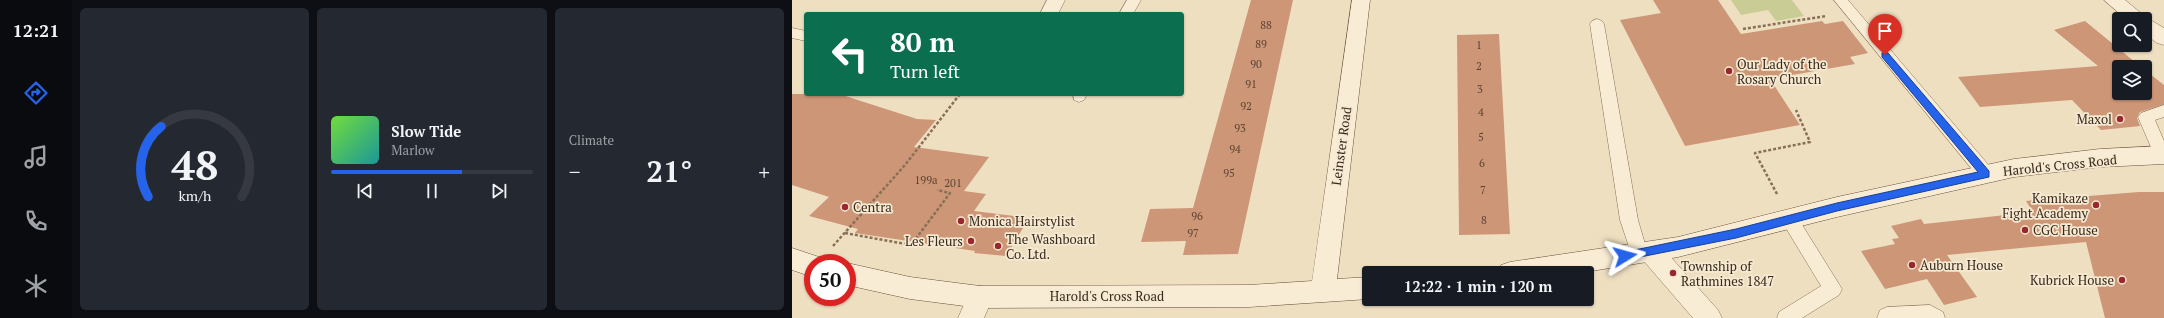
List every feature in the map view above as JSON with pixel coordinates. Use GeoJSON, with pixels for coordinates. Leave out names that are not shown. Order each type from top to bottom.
{"type":"FeatureCollection","features":[{"type":"Feature","properties":{"kind":"main road"},"geometry":{"type":"LineString","coordinates":[[1050,12],[1056,0]]}},
{"type":"Feature","properties":{"kind":"main road","name":"Leinster Road"},"geometry":{"type":"LineString","coordinates":[[1323,292],[1361,0]]}},
{"type":"Feature","properties":{"kind":"main road"},"geometry":{"type":"LineString","coordinates":[[2113,0],[2129,12]]}},
{"type":"Feature","properties":{"kind":"main road"},"geometry":{"type":"LineString","coordinates":[[2152,29],[2164,38]]}},
{"type":"Feature","properties":{"kind":"main road","name":"Harold's Cross Road"},"geometry":{"type":"LineString","coordinates":[[1557,266],[1645,253],[2014,168],[2092,159],[2163,155]]}},
{"type":"Feature","properties":{"kind":"main road"},"geometry":{"type":"LineString","coordinates":[[1645,253],[1708,318]]}},
{"type":"Feature","properties":{"kind":"main road"},"geometry":{"type":"LineString","coordinates":[[792,260],[804,263]]}},
{"type":"Feature","properties":{"kind":"main road","name":"Harold's Cross Road"},"geometry":{"type":"LineString","coordinates":[[856,276],[910,288],[976,307],[1249,296],[1362,289]]}},
{"type":"Feature","properties":{"kind":"lane"},"geometry":{"type":"LineString","coordinates":[[1127,12],[1134,0]]}},
{"type":"Feature","properties":{"kind":"lane"},"geometry":{"type":"LineString","coordinates":[[1845,6],[1986,174]]}},
{"type":"Feature","properties":{"kind":"lane"},"geometry":{"type":"LineString","coordinates":[[1597,24],[1629,220],[1645,253]]}},
{"type":"Feature","properties":{"kind":"lane"},"geometry":{"type":"LineString","coordinates":[[792,33],[804,36]]}},
{"type":"Feature","properties":{"kind":"lane"},"geometry":{"type":"LineString","coordinates":[[2163,155],[2146,117],[2164,112]]}},
{"type":"Feature","properties":{"kind":"lane"},"geometry":{"type":"LineString","coordinates":[[1786,318],[1833,289],[1790,220]]}},
{"type":"Feature","properties":{"kind":"lane"},"geometry":{"type":"LineString","coordinates":[[1886,318],[1887,316],[1930,314],[1936,318]]}},
{"type":"Feature","properties":{"kind":"path"},"geometry":{"type":"LineString","coordinates":[[1743,29],[1845,6]]}},
{"type":"Feature","properties":{"kind":"path"},"geometry":{"type":"LineString","coordinates":[[831,248],[905,165],[958,96]]}},
{"type":"Feature","properties":{"kind":"path"},"geometry":{"type":"LineString","coordinates":[[1790,220],[1755,153],[1810,142],[1796,110]]}},
{"type":"Feature","properties":{"kind":"path"},"geometry":{"type":"LineString","coordinates":[[844,233],[910,245],[950,193],[937,190]]}},
{"type":"Feature","properties":{"kind":"green space"},"geometry":{"type":"Polygon","coordinates":[[[1731,0],[1792,0],[1804,16],[1776,21],[1768,10],[1741,15],[1731,0]]]}},
{"type":"Feature","properties":{"kind":"building"},"geometry":{"type":"Polygon","coordinates":[[[1251,0],[1293,0],[1238,254],[1183,255],[1186,241],[1141,242],[1150,209],[1193,208],[1251,0]]]}},
{"type":"Feature","properties":{"kind":"building","name":"Our Lady of the Rosary Church"},"geometry":{"type":"Polygon","coordinates":[[[1653,0],[1718,0],[1741,34],[1822,21],[1825,24],[1843,21],[1868,53],[1850,57],[1855,64],[1770,79],[1800,125],[1685,146],[1620,20],[1661,13],[1653,0]]]}},
{"type":"Feature","properties":{"kind":"building"},"geometry":{"type":"Polygon","coordinates":[[[2085,21],[2112,43],[2112,52],[2123,52],[2132,60],[2112,60],[2112,100],[2152,100],[2152,76],[2164,85],[2164,104],[2140,112],[2137,118],[2140,126],[2101,130],[2072,100],[1980,107],[1958,77],[2098,66],[2054,30],[2085,21]]]}},
{"type":"Feature","properties":{"kind":"building"},"geometry":{"type":"Polygon","coordinates":[[[1499,34],[1510,234],[1459,235],[1457,35],[1499,34]]]}},
{"type":"Feature","properties":{"kind":"building"},"geometry":{"type":"Polygon","coordinates":[[[792,94],[804,94],[804,96],[845,96],[917,119],[936,120],[914,147],[989,157],[964,191],[986,194],[974,211],[1029,218],[1006,256],[974,253],[975,251],[855,233],[858,229],[809,216],[829,197],[792,185],[792,94]]]}},
{"type":"Feature","properties":{"kind":"building"},"geometry":{"type":"Polygon","coordinates":[[[2139,192],[2164,192],[2164,318],[2105,318],[2086,242],[1947,255],[1977,297],[1944,305],[1927,279],[1885,289],[1861,251],[1895,244],[1892,239],[1899,238],[1891,226],[1921,219],[1924,224],[2033,212],[2026,201],[2139,192]]]}},
{"type":"Feature","properties":{"kind":"place","name":"Our Lady of the Rosary Church"},"geometry":{"type":"Point","coordinates":[1729,71]}},
{"type":"Feature","properties":{"kind":"place","name":"Maxol"},"geometry":{"type":"Point","coordinates":[2120,119]}},
{"type":"Feature","properties":{"kind":"place","name":"Kamikaze Fight Academy"},"geometry":{"type":"Point","coordinates":[2096,205]}},
{"type":"Feature","properties":{"kind":"place","name":"Centra"},"geometry":{"type":"Point","coordinates":[845,207]}},
{"type":"Feature","properties":{"kind":"place","name":"Monica Hairstylist"},"geometry":{"type":"Point","coordinates":[961,221]}},
{"type":"Feature","properties":{"kind":"place","name":"CGC House"},"geometry":{"type":"Point","coordinates":[2025,230]}},
{"type":"Feature","properties":{"kind":"place","name":"Les Fleurs"},"geometry":{"type":"Point","coordinates":[971,241]}},
{"type":"Feature","properties":{"kind":"place","name":"The Washboard Co. Ltd."},"geometry":{"type":"Point","coordinates":[998,246]}},
{"type":"Feature","properties":{"kind":"place","name":"Auburn House"},"geometry":{"type":"Point","coordinates":[1912,265]}},
{"type":"Feature","properties":{"kind":"place","name":"Township of Rathmines 1847"},"geometry":{"type":"Point","coordinates":[1673,273]}},
{"type":"Feature","properties":{"kind":"place","name":"Kubrick House"},"geometry":{"type":"Point","coordinates":[2122,280]}},
{"type":"Feature","properties":{"kind":"route"},"geometry":{"type":"LineString","coordinates":[[1625,256],[1678,247],[1736,234],[1837,207],[1986,174],[1885,55]]}}]}
